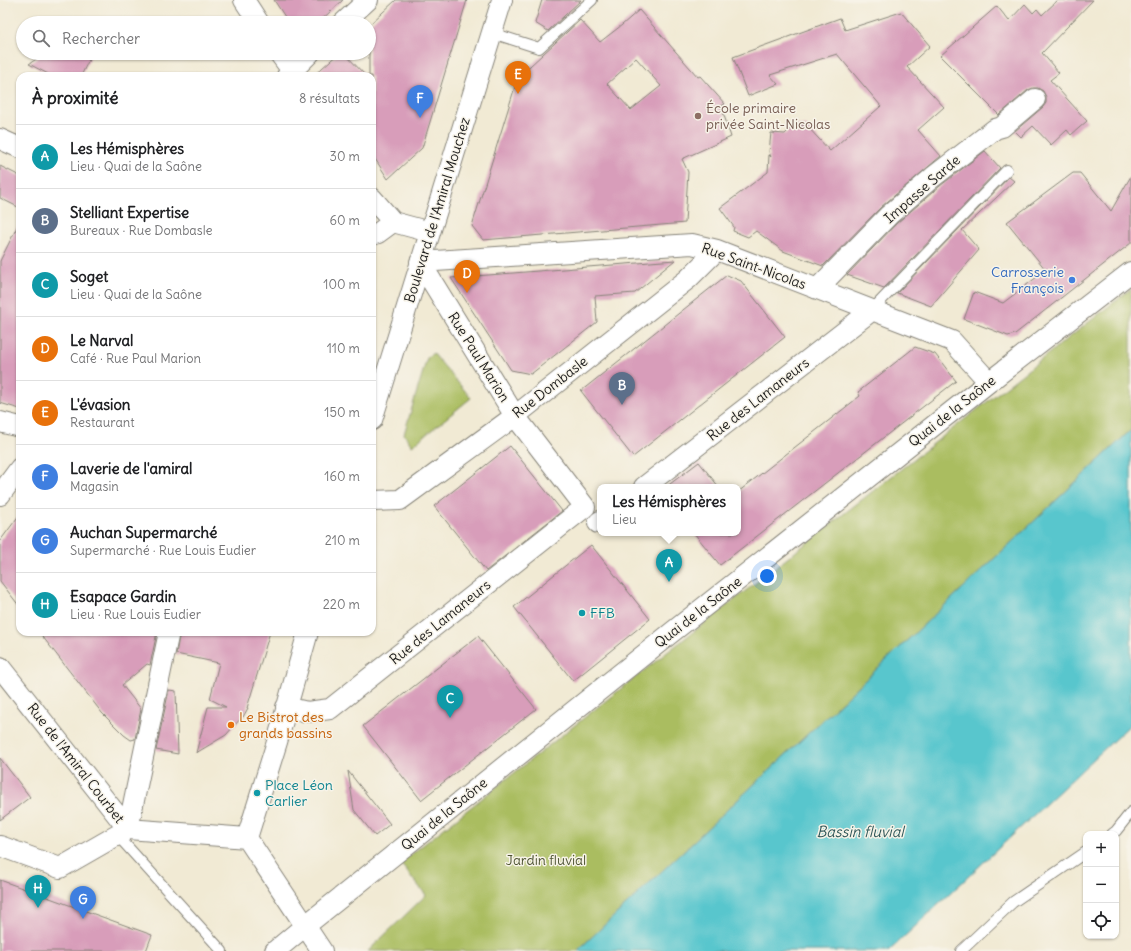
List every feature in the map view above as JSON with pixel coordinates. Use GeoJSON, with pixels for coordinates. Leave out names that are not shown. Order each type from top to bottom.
{"type":"FeatureCollection","features":[{"type":"Feature","properties":{"kind":"street"},"geometry":{"type":"LineString","coordinates":[[244,0],[254,16]]}},
{"type":"Feature","properties":{"kind":"street"},"geometry":{"type":"LineString","coordinates":[[351,16],[368,0]]}},
{"type":"Feature","properties":{"kind":"street","name":"Boulevard de l'Amiral Mouchez"},"geometry":{"type":"LineString","coordinates":[[376,407],[502,0]]}},
{"type":"Feature","properties":{"kind":"street"},"geometry":{"type":"LineString","coordinates":[[283,60],[291,72]]}},
{"type":"Feature","properties":{"kind":"street"},"geometry":{"type":"LineString","coordinates":[[294,72],[304,60]]}},
{"type":"Feature","properties":{"kind":"street","name":"Impasse Sarde"},"geometry":{"type":"LineString","coordinates":[[817,289],[890,216],[933,177],[995,129],[1002,127],[1035,100]]}},
{"type":"Feature","properties":{"kind":"street"},"geometry":{"type":"LineString","coordinates":[[0,139],[16,146]]}},
{"type":"Feature","properties":{"kind":"street"},"geometry":{"type":"LineString","coordinates":[[376,204],[393,222],[430,232]]}},
{"type":"Feature","properties":{"kind":"street"},"geometry":{"type":"LineString","coordinates":[[376,234],[393,222]]}},
{"type":"Feature","properties":{"kind":"street","name":"Rue Saint-Nicolas"},"geometry":{"type":"LineString","coordinates":[[420,262],[692,244],[717,250],[871,311],[952,341],[989,382]]}},
{"type":"Feature","properties":{"kind":"street","name":"Rue Dombasle"},"geometry":{"type":"LineString","coordinates":[[376,501],[400,500],[515,416],[688,279],[717,250]]}},
{"type":"Feature","properties":{"kind":"street","name":"Rue Paul Marion"},"geometry":{"type":"LineString","coordinates":[[420,262],[515,416],[585,507]]}},
{"type":"Feature","properties":{"kind":"street","name":"Quai de la Saône"},"geometry":{"type":"LineString","coordinates":[[275,951],[670,633],[1131,272]]}},
{"type":"Feature","properties":{"kind":"street","name":"Rue des Lamaneurs"},"geometry":{"type":"LineString","coordinates":[[648,484],[871,311]]}},
{"type":"Feature","properties":{"kind":"street"},"geometry":{"type":"LineString","coordinates":[[0,422],[16,426]]}},
{"type":"Feature","properties":{"kind":"street"},"geometry":{"type":"LineString","coordinates":[[0,495],[16,473]]}},
{"type":"Feature","properties":{"kind":"street","name":"Rue des Lamaneurs"},"geometry":{"type":"LineString","coordinates":[[286,706],[307,712],[330,709],[585,507]]}},
{"type":"Feature","properties":{"kind":"street"},"geometry":{"type":"LineString","coordinates":[[0,846],[60,868],[122,832],[168,636]]}},
{"type":"Feature","properties":{"kind":"street"},"geometry":{"type":"LineString","coordinates":[[307,636],[247,838],[322,951]]}},
{"type":"Feature","properties":{"kind":"street","name":"Rue de l'Amiral Courbet"},"geometry":{"type":"LineString","coordinates":[[0,667],[122,832],[247,838]]}},
{"type":"Feature","properties":{"kind":"lane"},"geometry":{"type":"LineString","coordinates":[[492,33],[539,48],[592,0]]}},
{"type":"Feature","properties":{"kind":"lane"},"geometry":{"type":"LineString","coordinates":[[871,311],[1007,170]]}},
{"type":"Feature","properties":{"kind":"lane"},"geometry":{"type":"LineString","coordinates":[[1116,831],[1131,812]]}},
{"type":"Feature","properties":{"kind":"lane"},"geometry":{"type":"LineString","coordinates":[[122,832],[222,951]]}},
{"type":"Feature","properties":{"kind":"lane"},"geometry":{"type":"LineString","coordinates":[[961,951],[1014,902],[1083,854]]}},
{"type":"Feature","properties":{"kind":"green space","name":"Jardin fluvial"},"geometry":{"type":"Polygon","coordinates":[[[1131,289],[1131,430],[577,951],[368,951],[426,895],[400,863],[1131,289]]]}},
{"type":"Feature","properties":{"kind":"green space"},"geometry":{"type":"Polygon","coordinates":[[[433,353],[471,398],[412,446],[404,434],[427,358],[433,353]]]}},
{"type":"Feature","properties":{"kind":"water","name":"Bassin fluvial"},"geometry":{"type":"Polygon","coordinates":[[[1131,430],[1131,724],[889,951],[577,951],[1131,430]]]}},
{"type":"Feature","properties":{"kind":"building"},"geometry":{"type":"Polygon","coordinates":[[[274,0],[343,0],[326,16],[284,16],[274,0]]]}},
{"type":"Feature","properties":{"kind":"building"},"geometry":{"type":"Polygon","coordinates":[[[396,0],[467,0],[422,148],[388,179],[376,160],[376,72],[369,72],[369,60],[376,60],[376,19],[396,0]]]}},
{"type":"Feature","properties":{"kind":"building"},"geometry":{"type":"Polygon","coordinates":[[[542,0],[581,0],[548,31],[535,23],[542,0]]]}},
{"type":"Feature","properties":{"kind":"building"},"geometry":{"type":"Polygon","coordinates":[[[1058,0],[1093,0],[1042,53],[1059,73],[1050,80],[1087,121],[1071,135],[1067,130],[1051,145],[1033,126],[1021,137],[1015,131],[1046,103],[1046,97],[1043,91],[1038,88],[1028,90],[999,115],[940,56],[997,6],[1009,21],[1025,4],[1033,13],[1037,9],[1042,15],[1058,0]]]}},
{"type":"Feature","properties":{"kind":"building"},"geometry":{"type":"Polygon","coordinates":[[[639,10],[698,77],[700,76],[725,104],[721,106],[731,137],[682,159],[688,172],[685,223],[483,240],[472,226],[518,77],[580,20],[600,42],[639,10]],[[636,58],[607,84],[631,110],[661,86],[636,58]]]}},
{"type":"Feature","properties":{"kind":"building"},"geometry":{"type":"Polygon","coordinates":[[[901,12],[930,46],[907,67],[944,107],[918,130],[941,156],[881,207],[823,266],[783,251],[756,231],[748,237],[733,231],[734,227],[720,208],[768,172],[769,155],[771,157],[769,152],[771,133],[785,134],[794,125],[807,126],[830,151],[881,106],[837,54],[770,75],[778,84],[748,96],[733,57],[840,18],[845,30],[901,12]]]}},
{"type":"Feature","properties":{"kind":"building"},"geometry":{"type":"Polygon","coordinates":[[[35,60],[89,60],[83,72],[44,72],[29,64],[35,60]]]}},
{"type":"Feature","properties":{"kind":"building"},"geometry":{"type":"Polygon","coordinates":[[[331,60],[351,60],[362,72],[318,72],[331,60]]]}},
{"type":"Feature","properties":{"kind":"building"},"geometry":{"type":"Polygon","coordinates":[[[985,151],[1000,168],[884,288],[847,275],[897,223],[940,186],[985,151]]]}},
{"type":"Feature","properties":{"kind":"building"},"geometry":{"type":"Polygon","coordinates":[[[0,166],[16,174],[16,206],[0,198],[0,166]]]}},
{"type":"Feature","properties":{"kind":"building"},"geometry":{"type":"Polygon","coordinates":[[[1073,173],[1080,173],[1111,211],[1131,176],[1131,243],[1015,334],[1008,336],[964,319],[974,292],[1003,303],[1046,270],[1007,222],[1073,173]]]}},
{"type":"Feature","properties":{"kind":"building"},"geometry":{"type":"Polygon","coordinates":[[[1009,177],[1014,181],[962,230],[979,250],[931,306],[897,293],[1009,177]]]}},
{"type":"Feature","properties":{"kind":"building"},"geometry":{"type":"Polygon","coordinates":[[[16,229],[16,408],[0,403],[0,261],[16,229]]]}},
{"type":"Feature","properties":{"kind":"building"},"geometry":{"type":"Polygon","coordinates":[[[675,260],[635,293],[595,296],[597,322],[531,374],[511,370],[451,278],[675,260]]]}},
{"type":"Feature","properties":{"kind":"building"},"geometry":{"type":"Polygon","coordinates":[[[727,275],[741,281],[785,337],[633,457],[581,391],[727,275]]]}},
{"type":"Feature","properties":{"kind":"building"},"geometry":{"type":"Polygon","coordinates":[[[915,347],[935,354],[956,381],[720,565],[696,536],[741,536],[741,490],[860,396],[858,392],[915,347]]]}},
{"type":"Feature","properties":{"kind":"building"},"geometry":{"type":"Polygon","coordinates":[[[510,446],[562,511],[486,571],[434,506],[510,446]]]}},
{"type":"Feature","properties":{"kind":"building"},"geometry":{"type":"Polygon","coordinates":[[[699,462],[717,484],[670,484],[699,462]]]}},
{"type":"Feature","properties":{"kind":"building"},"geometry":{"type":"Polygon","coordinates":[[[16,519],[16,602],[0,581],[0,541],[16,519]]]}},
{"type":"Feature","properties":{"kind":"building","name":"FFB"},"geometry":{"type":"Polygon","coordinates":[[[591,545],[650,619],[573,681],[514,607],[591,545]]]}},
{"type":"Feature","properties":{"kind":"building"},"geometry":{"type":"Polygon","coordinates":[[[42,636],[156,636],[150,665],[147,664],[122,685],[141,709],[135,739],[131,740],[124,735],[102,713],[42,636]]]}},
{"type":"Feature","properties":{"kind":"building"},"geometry":{"type":"Polygon","coordinates":[[[179,636],[269,636],[248,708],[243,717],[226,735],[196,753],[208,707],[226,707],[210,699],[219,663],[176,654],[179,636]]]}},
{"type":"Feature","properties":{"kind":"building"},"geometry":{"type":"Polygon","coordinates":[[[478,636],[536,709],[421,800],[363,726],[478,636]]]}},
{"type":"Feature","properties":{"kind":"building"},"geometry":{"type":"Polygon","coordinates":[[[169,690],[176,691],[178,754],[156,750],[169,690]]]}},
{"type":"Feature","properties":{"kind":"building"},"geometry":{"type":"Polygon","coordinates":[[[0,758],[30,797],[0,820],[0,758]]]}},
{"type":"Feature","properties":{"kind":"building"},"geometry":{"type":"Polygon","coordinates":[[[348,771],[390,824],[375,836],[354,810],[348,771]]]}},
{"type":"Feature","properties":{"kind":"building"},"geometry":{"type":"Polygon","coordinates":[[[0,880],[152,935],[146,951],[0,951],[0,880]]]}},
{"type":"Feature","properties":{"kind":"place","name":"L'évasion"},"geometry":{"type":"Point","coordinates":[518,94]}},
{"type":"Feature","properties":{"kind":"place","name":"École primaire privée Saint-Nicolas"},"geometry":{"type":"Point","coordinates":[698,116]}},
{"type":"Feature","properties":{"kind":"place","name":"Laverie de l'amiral"},"geometry":{"type":"Point","coordinates":[420,118]}},
{"type":"Feature","properties":{"kind":"place","name":"Carrosserie François"},"geometry":{"type":"Point","coordinates":[1072,280]}},
{"type":"Feature","properties":{"kind":"place","name":"Le Narval"},"geometry":{"type":"Point","coordinates":[467,293]}},
{"type":"Feature","properties":{"kind":"place","name":"Stelliant Expertise"},"geometry":{"type":"Point","coordinates":[622,405]}},
{"type":"Feature","properties":{"kind":"place","name":"Les Hémisphères"},"geometry":{"type":"Point","coordinates":[669,582]}},
{"type":"Feature","properties":{"kind":"place","name":"FFB"},"geometry":{"type":"Point","coordinates":[582,613]}},
{"type":"Feature","properties":{"kind":"place","name":"Soget"},"geometry":{"type":"Point","coordinates":[450,718]}},
{"type":"Feature","properties":{"kind":"place","name":"Le Bistrot des grands bassins"},"geometry":{"type":"Point","coordinates":[231,725]}},
{"type":"Feature","properties":{"kind":"place","name":"Place Léon Carlier"},"geometry":{"type":"Point","coordinates":[257,793]}},
{"type":"Feature","properties":{"kind":"place","name":"Esapace Gardin"},"geometry":{"type":"Point","coordinates":[38,908]}},
{"type":"Feature","properties":{"kind":"place","name":"Auchan Supermarché"},"geometry":{"type":"Point","coordinates":[83,919]}}]}
